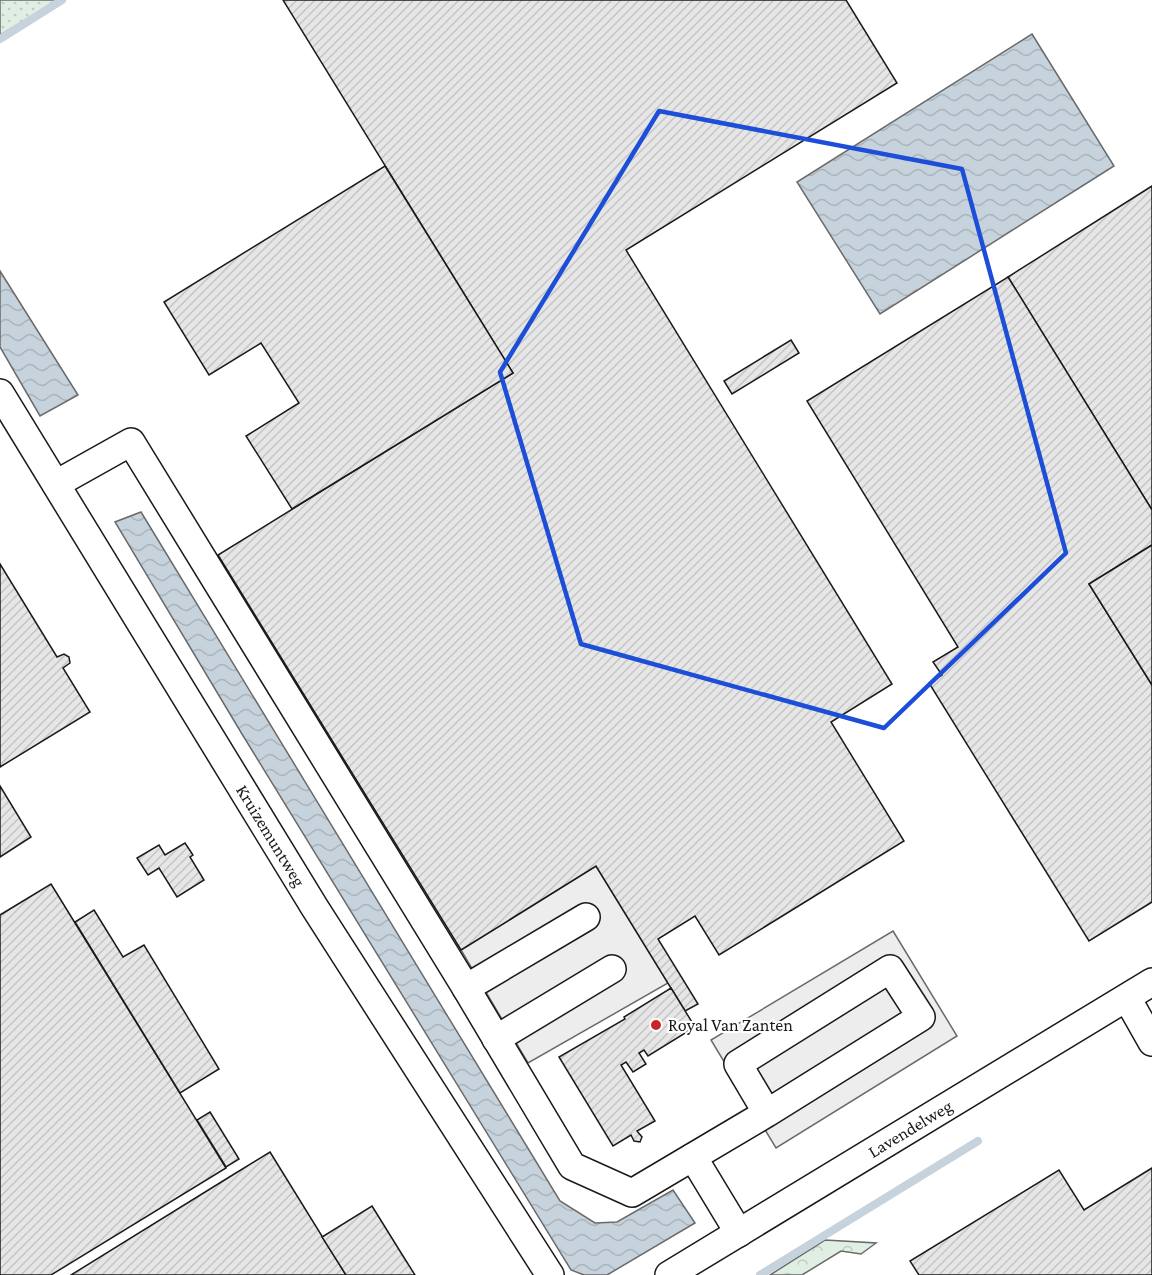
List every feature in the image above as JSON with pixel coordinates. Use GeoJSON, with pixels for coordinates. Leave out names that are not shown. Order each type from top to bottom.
{"type":"FeatureCollection","features":[{"type":"Feature","properties":{"kind":"street","name":"Kruizemuntweg"},"geometry":{"type":"LineString","coordinates":[[0,393],[315,908],[550,1275]]}},
{"type":"Feature","properties":{"kind":"street"},"geometry":{"type":"LineString","coordinates":[[56,483],[131,442],[466,988],[572,1166],[632,1192],[767,1113],[921,1017],[890,969],[738,1064],[767,1113]]}},
{"type":"Feature","properties":{"kind":"street"},"geometry":{"type":"LineString","coordinates":[[466,988],[586,917]]}},
{"type":"Feature","properties":{"kind":"street"},"geometry":{"type":"LineString","coordinates":[[496,1040],[612,969]]}},
{"type":"Feature","properties":{"kind":"street","name":"Lavendelweg"},"geometry":{"type":"LineString","coordinates":[[669,1275],[1152,982]]}},
{"type":"Feature","properties":{"kind":"street"},"geometry":{"type":"LineString","coordinates":[[1127,998],[1152,1042]]}},
{"type":"Feature","properties":{"kind":"street"},"geometry":{"type":"LineString","coordinates":[[693,1157],[739,1233]]}},
{"type":"Feature","properties":{"kind":"highlighted area"},"geometry":{"type":"Polygon","coordinates":[[[659,111],[962,169],[1066,553],[884,728],[581,644],[500,372],[659,111]]]}},
{"type":"Feature","properties":{"kind":"green space"},"geometry":{"type":"Polygon","coordinates":[[[0,0],[59,0],[0,35],[0,0]]]}},
{"type":"Feature","properties":{"kind":"green space"},"geometry":{"type":"Polygon","coordinates":[[[825,1240],[876,1243],[861,1254],[841,1251],[802,1275],[770,1275],[825,1240]]]}},
{"type":"Feature","properties":{"kind":"shaded area"},"geometry":{"type":"Polygon","coordinates":[[[596,866],[668,983],[528,1063],[461,950],[596,866]]]}},
{"type":"Feature","properties":{"kind":"shaded area"},"geometry":{"type":"Polygon","coordinates":[[[893,931],[957,1036],[776,1148],[711,1040],[893,931]]]}},
{"type":"Feature","properties":{"kind":"water"},"geometry":{"type":"Polygon","coordinates":[[[1032,34],[1114,166],[880,314],[797,182],[1032,34]]]}},
{"type":"Feature","properties":{"kind":"water"},"geometry":{"type":"Polygon","coordinates":[[[0,271],[78,395],[40,416],[0,347],[0,271]]]}},
{"type":"Feature","properties":{"kind":"water"},"geometry":{"type":"Polygon","coordinates":[[[141,512],[560,1201],[595,1223],[617,1222],[673,1190],[695,1223],[607,1275],[584,1275],[571,1270],[242,734],[115,522],[141,512]]]}},
{"type":"Feature","properties":{"kind":"building"},"geometry":{"type":"Polygon","coordinates":[[[283,0],[846,0],[897,83],[626,250],[892,684],[831,722],[904,841],[719,955],[695,916],[658,939],[698,1004],[685,1011],[596,866],[461,950],[218,555],[513,373],[283,0]]]}},
{"type":"Feature","properties":{"kind":"building"},"geometry":{"type":"Polygon","coordinates":[[[385,166],[513,373],[292,509],[246,436],[299,403],[261,343],[209,375],[164,302],[385,166]]]}},
{"type":"Feature","properties":{"kind":"building"},"geometry":{"type":"Polygon","coordinates":[[[1152,186],[1152,510],[1008,277],[1152,186]]]}},
{"type":"Feature","properties":{"kind":"building"},"geometry":{"type":"Polygon","coordinates":[[[1008,277],[1152,510],[1152,545],[1089,584],[1152,685],[1152,902],[1089,941],[929,683],[942,675],[933,662],[958,647],[807,401],[1008,277]]]}},
{"type":"Feature","properties":{"kind":"building"},"geometry":{"type":"Polygon","coordinates":[[[791,340],[799,353],[732,394],[724,381],[791,340]]]}},
{"type":"Feature","properties":{"kind":"building"},"geometry":{"type":"Polygon","coordinates":[[[1152,545],[1152,685],[1089,584],[1152,545]]]}},
{"type":"Feature","properties":{"kind":"building"},"geometry":{"type":"Polygon","coordinates":[[[0,564],[57,657],[64,654],[69,657],[70,663],[63,668],[90,712],[0,767],[0,564]]]}},
{"type":"Feature","properties":{"kind":"building"},"geometry":{"type":"Polygon","coordinates":[[[0,786],[31,837],[0,857],[0,786]]]}},
{"type":"Feature","properties":{"kind":"building"},"geometry":{"type":"Polygon","coordinates":[[[185,843],[193,855],[190,857],[204,880],[177,897],[159,868],[148,875],[137,858],[159,845],[165,855],[185,843]]]}},
{"type":"Feature","properties":{"kind":"building"},"geometry":{"type":"Polygon","coordinates":[[[51,884],[226,1168],[51,1275],[0,1275],[0,915],[51,884]]]}},
{"type":"Feature","properties":{"kind":"building"},"geometry":{"type":"Polygon","coordinates":[[[94,910],[123,957],[144,945],[219,1069],[180,1093],[75,922],[94,910]]]}},
{"type":"Feature","properties":{"kind":"building"},"geometry":{"type":"Polygon","coordinates":[[[671,988],[695,1027],[648,1056],[644,1050],[639,1053],[646,1064],[633,1072],[626,1062],[621,1065],[655,1121],[637,1131],[642,1137],[640,1142],[634,1141],[631,1135],[613,1146],[559,1057],[625,1019],[624,1017],[671,988]]]}},
{"type":"Feature","properties":{"kind":"building"},"geometry":{"type":"Polygon","coordinates":[[[210,1112],[239,1159],[226,1167],[197,1120],[210,1112]]]}},
{"type":"Feature","properties":{"kind":"building"},"geometry":{"type":"Polygon","coordinates":[[[270,1152],[346,1275],[71,1275],[231,1176],[270,1152]]]}},
{"type":"Feature","properties":{"kind":"building"},"geometry":{"type":"Polygon","coordinates":[[[1152,1168],[1152,1275],[919,1275],[910,1261],[1059,1170],[1084,1210],[1152,1168]]]}},
{"type":"Feature","properties":{"kind":"building"},"geometry":{"type":"Polygon","coordinates":[[[372,1206],[415,1275],[346,1275],[322,1237],[372,1206]]]}},
{"type":"Feature","properties":{"kind":"waterway"},"geometry":{"type":"LineString","coordinates":[[0,39],[62,0]]}},
{"type":"Feature","properties":{"kind":"waterway"},"geometry":{"type":"LineString","coordinates":[[760,1275],[978,1141]]}},
{"type":"Feature","properties":{"kind":"place","name":"Royal Van Zanten"},"geometry":{"type":"Point","coordinates":[656,1025]}}]}
